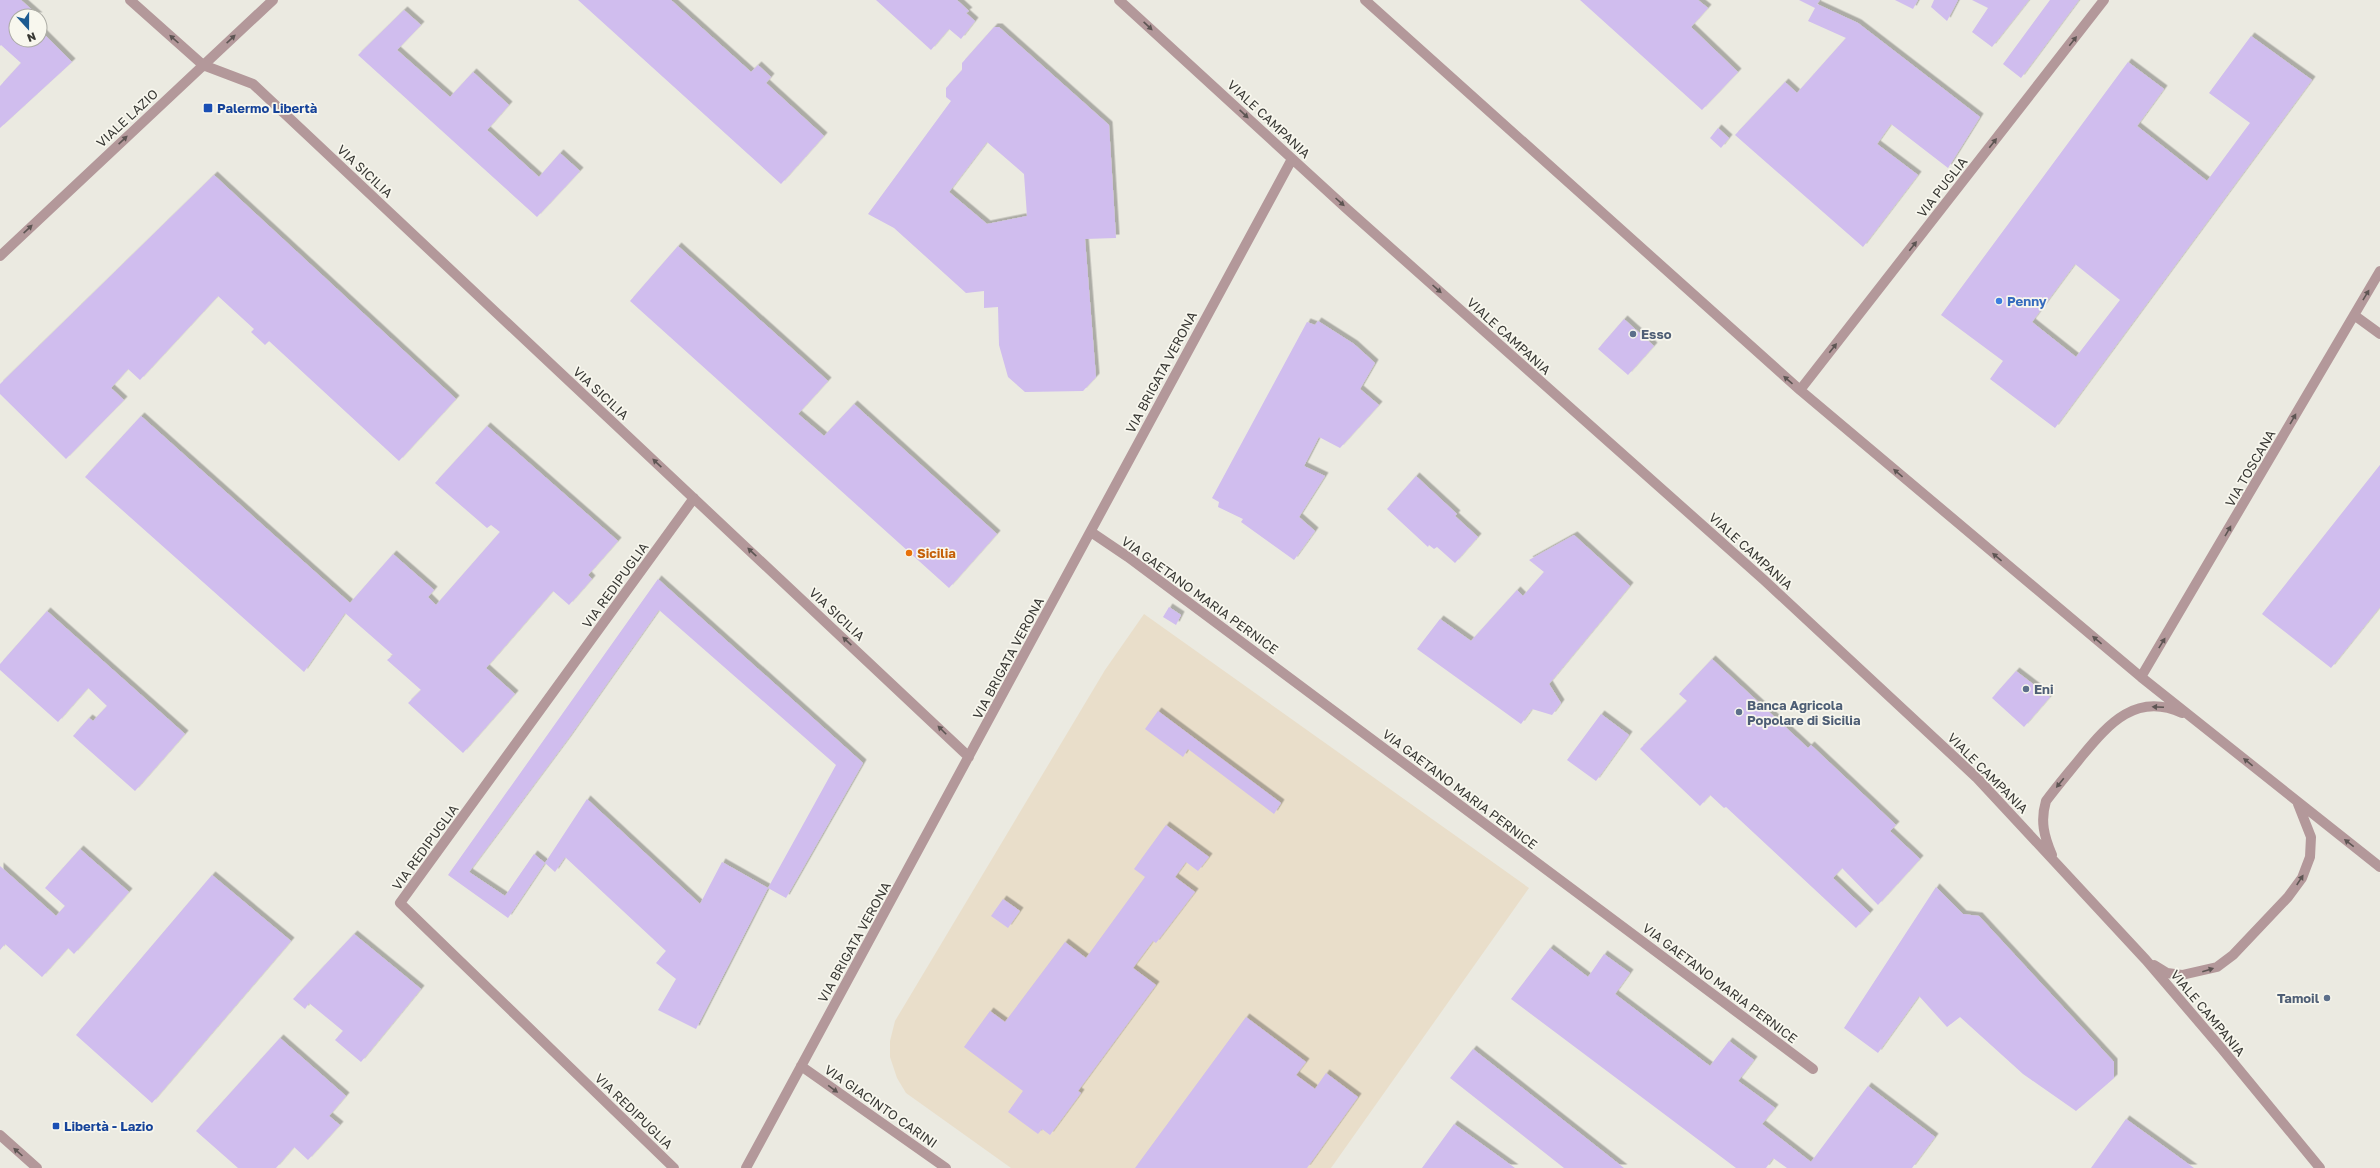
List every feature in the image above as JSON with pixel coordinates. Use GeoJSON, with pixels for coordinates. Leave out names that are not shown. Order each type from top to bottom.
{"type":"FeatureCollection","features":[{"type":"Feature","properties":{"kind":"street"},"geometry":{"type":"LineString","coordinates":[[130,0],[203,65]]}},
{"type":"Feature","properties":{"kind":"street","name":"VIALE LAZIO"},"geometry":{"type":"LineString","coordinates":[[0,256],[273,0]]}},
{"type":"Feature","properties":{"kind":"street","name":"VIALE CAMPANIA"},"geometry":{"type":"LineString","coordinates":[[1119,0],[1292,159],[1764,580],[1896,701],[1977,778],[2146,960],[2320,1168]]}},
{"type":"Feature","properties":{"kind":"street"},"geometry":{"type":"LineString","coordinates":[[1365,0],[1376,4],[1800,390],[2141,677],[2380,867]]}},
{"type":"Feature","properties":{"kind":"street","name":"VIA PUGLIA"},"geometry":{"type":"LineString","coordinates":[[1800,390],[2104,0]]}},
{"type":"Feature","properties":{"kind":"street","name":"VIA SICILIA"},"geometry":{"type":"LineString","coordinates":[[203,65],[252,84],[969,757]]}},
{"type":"Feature","properties":{"kind":"street","name":"VIA BRIGATA VERONA"},"geometry":{"type":"LineString","coordinates":[[746,1168],[1292,159]]}},
{"type":"Feature","properties":{"kind":"street","name":"VIA TOSCANA"},"geometry":{"type":"LineString","coordinates":[[2141,677],[2380,271]]}},
{"type":"Feature","properties":{"kind":"street"},"geometry":{"type":"LineString","coordinates":[[2354,315],[2380,334]]}},
{"type":"Feature","properties":{"kind":"street","name":"VIA REDIPUGLIA"},"geometry":{"type":"LineString","coordinates":[[674,1168],[400,903],[694,498]]}},
{"type":"Feature","properties":{"kind":"street","name":"VIA GAETANO MARIA PERNICE"},"geometry":{"type":"LineString","coordinates":[[1091,532],[1134,562],[1813,1069]]}},
{"type":"Feature","properties":{"kind":"street"},"geometry":{"type":"LineString","coordinates":[[2054,860],[2043,834],[2042,814],[2046,801],[2106,727],[2124,714],[2139,708],[2159,706],[2174,710],[2194,719]]}},
{"type":"Feature","properties":{"kind":"street"},"geometry":{"type":"LineString","coordinates":[[2146,960],[2167,973],[2182,976],[2217,967],[2233,955],[2302,878],[2310,857],[2311,837],[2297,801]]}},
{"type":"Feature","properties":{"kind":"street","name":"VIA GIACINTO CARINI"},"geometry":{"type":"LineString","coordinates":[[802,1066],[946,1168]]}},
{"type":"Feature","properties":{"kind":"street"},"geometry":{"type":"LineString","coordinates":[[0,1135],[37,1168]]}},
{"type":"Feature","properties":{"kind":"shaded area"},"geometry":{"type":"Polygon","coordinates":[[[1144,614],[1529,888],[1331,1168],[1011,1168],[906,1093],[897,1078],[890,1057],[890,1041],[895,1021],[1105,670],[1144,614]]]}},
{"type":"Feature","properties":{"kind":"building"},"geometry":{"type":"Polygon","coordinates":[[[0,0],[21,0],[30,8],[8,8],[8,48],[48,48],[48,38],[72,62],[0,128],[0,86],[21,63],[1,45],[0,46],[0,0]]]}},
{"type":"Feature","properties":{"kind":"building"},"geometry":{"type":"Polygon","coordinates":[[[578,0],[671,0],[751,72],[758,65],[771,77],[766,83],[824,136],[781,184],[578,0]]]}},
{"type":"Feature","properties":{"kind":"building"},"geometry":{"type":"Polygon","coordinates":[[[876,0],[957,0],[969,11],[966,13],[975,21],[961,39],[949,29],[931,50],[876,0]]]}},
{"type":"Feature","properties":{"kind":"building"},"geometry":{"type":"Polygon","coordinates":[[[1580,0],[1698,0],[1708,8],[1691,27],[1738,72],[1702,110],[1580,0]]]}},
{"type":"Feature","properties":{"kind":"building"},"geometry":{"type":"Polygon","coordinates":[[[1799,0],[1820,0],[1817,4],[1858,23],[1980,117],[1948,168],[1891,124],[1877,144],[1918,175],[1863,247],[1735,135],[1785,82],[1797,93],[1846,38],[1808,21],[1815,8],[1799,0]]]}},
{"type":"Feature","properties":{"kind":"building"},"geometry":{"type":"Polygon","coordinates":[[[1895,0],[1918,0],[1913,9],[1895,0]]]}},
{"type":"Feature","properties":{"kind":"building"},"geometry":{"type":"Polygon","coordinates":[[[1934,0],[1958,0],[1947,21],[1931,7],[1934,0]]]}},
{"type":"Feature","properties":{"kind":"building"},"geometry":{"type":"Polygon","coordinates":[[[1972,0],[2029,0],[1992,47],[1972,32],[1988,8],[1972,0]]]}},
{"type":"Feature","properties":{"kind":"building"},"geometry":{"type":"Polygon","coordinates":[[[2050,0],[2079,0],[2021,78],[2003,64],[2050,0]]]}},
{"type":"Feature","properties":{"kind":"building"},"geometry":{"type":"Polygon","coordinates":[[[404,10],[421,25],[397,50],[450,97],[473,72],[509,105],[487,130],[539,177],[560,153],[580,171],[537,217],[358,55],[404,10]]]}},
{"type":"Feature","properties":{"kind":"building"},"geometry":{"type":"Polygon","coordinates":[[[994,27],[999,27],[1109,125],[1116,238],[1085,239],[1096,377],[1083,391],[1025,392],[1008,377],[999,345],[998,307],[984,308],[984,291],[966,293],[894,228],[868,214],[951,101],[946,97],[946,88],[962,70],[962,63],[994,27]],[[987,142],[949,192],[987,224],[1027,216],[1024,174],[987,142]]]}},
{"type":"Feature","properties":{"kind":"building"},"geometry":{"type":"Polygon","coordinates":[[[2251,36],[2312,80],[2055,428],[1990,379],[2003,361],[1941,315],[2128,62],[2164,89],[2137,126],[2207,181],[2250,123],[2209,93],[2251,36]],[[2075,264],[2032,322],[2076,357],[2120,300],[2075,264]]]}},
{"type":"Feature","properties":{"kind":"building"},"geometry":{"type":"Polygon","coordinates":[[[1718,128],[1729,138],[1721,148],[1710,138],[1718,128]]]}},
{"type":"Feature","properties":{"kind":"building"},"geometry":{"type":"Polygon","coordinates":[[[214,175],[456,399],[399,461],[269,341],[265,345],[251,332],[254,329],[218,296],[140,380],[128,369],[111,388],[124,400],[66,459],[0,394],[0,384],[214,175]]]}},
{"type":"Feature","properties":{"kind":"building"},"geometry":{"type":"Polygon","coordinates":[[[678,246],[828,381],[798,414],[824,436],[854,404],[997,534],[949,588],[630,301],[678,246]]]}},
{"type":"Feature","properties":{"kind":"building"},"geometry":{"type":"Polygon","coordinates":[[[1624,319],[1654,346],[1628,375],[1598,349],[1624,319]]]}},
{"type":"Feature","properties":{"kind":"building"},"geometry":{"type":"Polygon","coordinates":[[[1318,321],[1354,344],[1375,363],[1360,389],[1379,405],[1340,448],[1319,437],[1304,466],[1325,476],[1299,517],[1315,531],[1294,560],[1241,522],[1243,519],[1218,507],[1219,502],[1212,498],[1307,322],[1315,325],[1318,321]]]}},
{"type":"Feature","properties":{"kind":"building"},"geometry":{"type":"Polygon","coordinates":[[[141,416],[350,603],[393,554],[434,590],[428,597],[436,605],[500,532],[491,525],[487,528],[435,483],[487,426],[618,541],[588,575],[592,579],[569,605],[553,591],[486,668],[515,694],[463,753],[408,703],[421,690],[387,660],[393,655],[345,613],[304,672],[85,477],[141,416]]]}},
{"type":"Feature","properties":{"kind":"building"},"geometry":{"type":"Polygon","coordinates":[[[2380,465],[2380,607],[2331,668],[2262,614],[2380,465]]]}},
{"type":"Feature","properties":{"kind":"building"},"geometry":{"type":"Polygon","coordinates":[[[1416,476],[1457,514],[1455,516],[1478,537],[1455,563],[1437,547],[1434,549],[1429,545],[1428,547],[1387,509],[1416,476]]]}},
{"type":"Feature","properties":{"kind":"building"},"geometry":{"type":"Polygon","coordinates":[[[1574,535],[1630,586],[1549,684],[1561,703],[1552,715],[1532,709],[1521,724],[1417,649],[1440,619],[1471,641],[1517,590],[1523,596],[1544,572],[1529,560],[1574,535]]]}},
{"type":"Feature","properties":{"kind":"building"},"geometry":{"type":"Polygon","coordinates":[[[658,579],[863,763],[786,898],[768,888],[836,765],[659,610],[568,739],[469,872],[505,896],[534,854],[545,863],[508,918],[448,875],[658,579]]]}},
{"type":"Feature","properties":{"kind":"building"},"geometry":{"type":"Polygon","coordinates":[[[1169,607],[1181,615],[1176,625],[1163,617],[1169,607]]]}},
{"type":"Feature","properties":{"kind":"building"},"geometry":{"type":"Polygon","coordinates":[[[47,611],[185,734],[135,791],[73,736],[89,718],[93,721],[107,706],[88,688],[58,722],[0,670],[0,664],[47,611]]]}},
{"type":"Feature","properties":{"kind":"building"},"geometry":{"type":"Polygon","coordinates":[[[1712,659],[1808,748],[1811,745],[1896,825],[1890,831],[1920,859],[1878,905],[1842,868],[1833,878],[1870,913],[1856,928],[1726,807],[1724,808],[1710,795],[1700,806],[1640,749],[1687,701],[1679,694],[1712,659]]]}},
{"type":"Feature","properties":{"kind":"building"},"geometry":{"type":"Polygon","coordinates":[[[2016,671],[2050,697],[2024,727],[1992,698],[2016,671]]]}},
{"type":"Feature","properties":{"kind":"building"},"geometry":{"type":"Polygon","coordinates":[[[1158,711],[1281,803],[1274,814],[1188,749],[1183,757],[1145,729],[1158,711]]]}},
{"type":"Feature","properties":{"kind":"building"},"geometry":{"type":"Polygon","coordinates":[[[1601,714],[1629,735],[1596,781],[1567,760],[1601,714]]]}},
{"type":"Feature","properties":{"kind":"building"},"geometry":{"type":"Polygon","coordinates":[[[587,799],[700,904],[722,862],[768,888],[696,1029],[658,1010],[676,979],[656,963],[666,951],[565,857],[555,872],[545,863],[587,799]]]}},
{"type":"Feature","properties":{"kind":"building"},"geometry":{"type":"Polygon","coordinates":[[[1166,825],[1209,857],[1198,871],[1186,862],[1175,877],[1195,892],[1156,943],[1153,941],[1133,968],[1156,985],[1078,1091],[1081,1093],[1050,1135],[1042,1129],[1038,1134],[1008,1112],[1023,1091],[964,1047],[990,1011],[1005,1022],[1065,942],[1086,958],[1145,877],[1134,869],[1166,825]]]}},
{"type":"Feature","properties":{"kind":"building"},"geometry":{"type":"Polygon","coordinates":[[[80,849],[129,892],[74,954],[68,948],[42,977],[5,944],[0,950],[0,866],[56,916],[65,906],[45,888],[80,849]]]}},
{"type":"Feature","properties":{"kind":"building"},"geometry":{"type":"Polygon","coordinates":[[[212,875],[291,941],[152,1103],[76,1035],[212,875]]]}},
{"type":"Feature","properties":{"kind":"building"},"geometry":{"type":"Polygon","coordinates":[[[1936,887],[1963,914],[1979,916],[2114,1062],[2114,1078],[2076,1111],[2023,1074],[1960,1017],[1947,1027],[1919,996],[1878,1053],[1844,1028],[1936,887]]]}},
{"type":"Feature","properties":{"kind":"building"},"geometry":{"type":"Polygon","coordinates":[[[1003,899],[1020,911],[1008,928],[991,916],[1003,899]]]}},
{"type":"Feature","properties":{"kind":"building"},"geometry":{"type":"Polygon","coordinates":[[[354,934],[421,989],[361,1062],[335,1040],[343,1031],[309,1003],[305,1009],[293,999],[354,934]]]}},
{"type":"Feature","properties":{"kind":"building"},"geometry":{"type":"Polygon","coordinates":[[[1550,948],[1588,977],[1604,954],[1630,973],[1615,994],[1710,1066],[1729,1041],[1754,1060],[1738,1081],[1775,1108],[1762,1124],[1811,1162],[1868,1086],[1935,1137],[1912,1168],[1787,1168],[1773,1158],[1766,1168],[1736,1168],[1511,999],[1550,948]]]}},
{"type":"Feature","properties":{"kind":"building"},"geometry":{"type":"Polygon","coordinates":[[[1246,1017],[1306,1062],[1296,1075],[1315,1089],[1326,1073],[1358,1097],[1307,1168],[1135,1168],[1246,1017]]]}},
{"type":"Feature","properties":{"kind":"building"},"geometry":{"type":"Polygon","coordinates":[[[280,1038],[346,1096],[329,1116],[340,1125],[308,1160],[294,1147],[276,1168],[238,1168],[196,1131],[280,1038]]]}},
{"type":"Feature","properties":{"kind":"building"},"geometry":{"type":"Polygon","coordinates":[[[1473,1049],[1624,1168],[1564,1168],[1450,1078],[1473,1049]]]}},
{"type":"Feature","properties":{"kind":"building"},"geometry":{"type":"Polygon","coordinates":[[[2126,1119],[2194,1168],[2091,1168],[2126,1119]]]}},
{"type":"Feature","properties":{"kind":"building"},"geometry":{"type":"Polygon","coordinates":[[[1454,1124],[1515,1168],[1422,1168],[1454,1124]]]}},
{"type":"Feature","properties":{"kind":"place","name":"Palermo Libertà"},"geometry":{"type":"Point","coordinates":[208,108]}},
{"type":"Feature","properties":{"kind":"place","name":"Penny"},"geometry":{"type":"Point","coordinates":[1999,301]}},
{"type":"Feature","properties":{"kind":"place","name":"Esso"},"geometry":{"type":"Point","coordinates":[1633,334]}},
{"type":"Feature","properties":{"kind":"place","name":"Sicilia"},"geometry":{"type":"Point","coordinates":[909,553]}},
{"type":"Feature","properties":{"kind":"place","name":"Eni"},"geometry":{"type":"Point","coordinates":[2026,689]}},
{"type":"Feature","properties":{"kind":"place","name":"Banca Agricola Popolare di Sicilia"},"geometry":{"type":"Point","coordinates":[1739,712]}},
{"type":"Feature","properties":{"kind":"place","name":"Tamoil"},"geometry":{"type":"Point","coordinates":[2327,998]}},
{"type":"Feature","properties":{"kind":"place","name":"Libertà - Lazio"},"geometry":{"type":"Point","coordinates":[56,1126]}}]}
